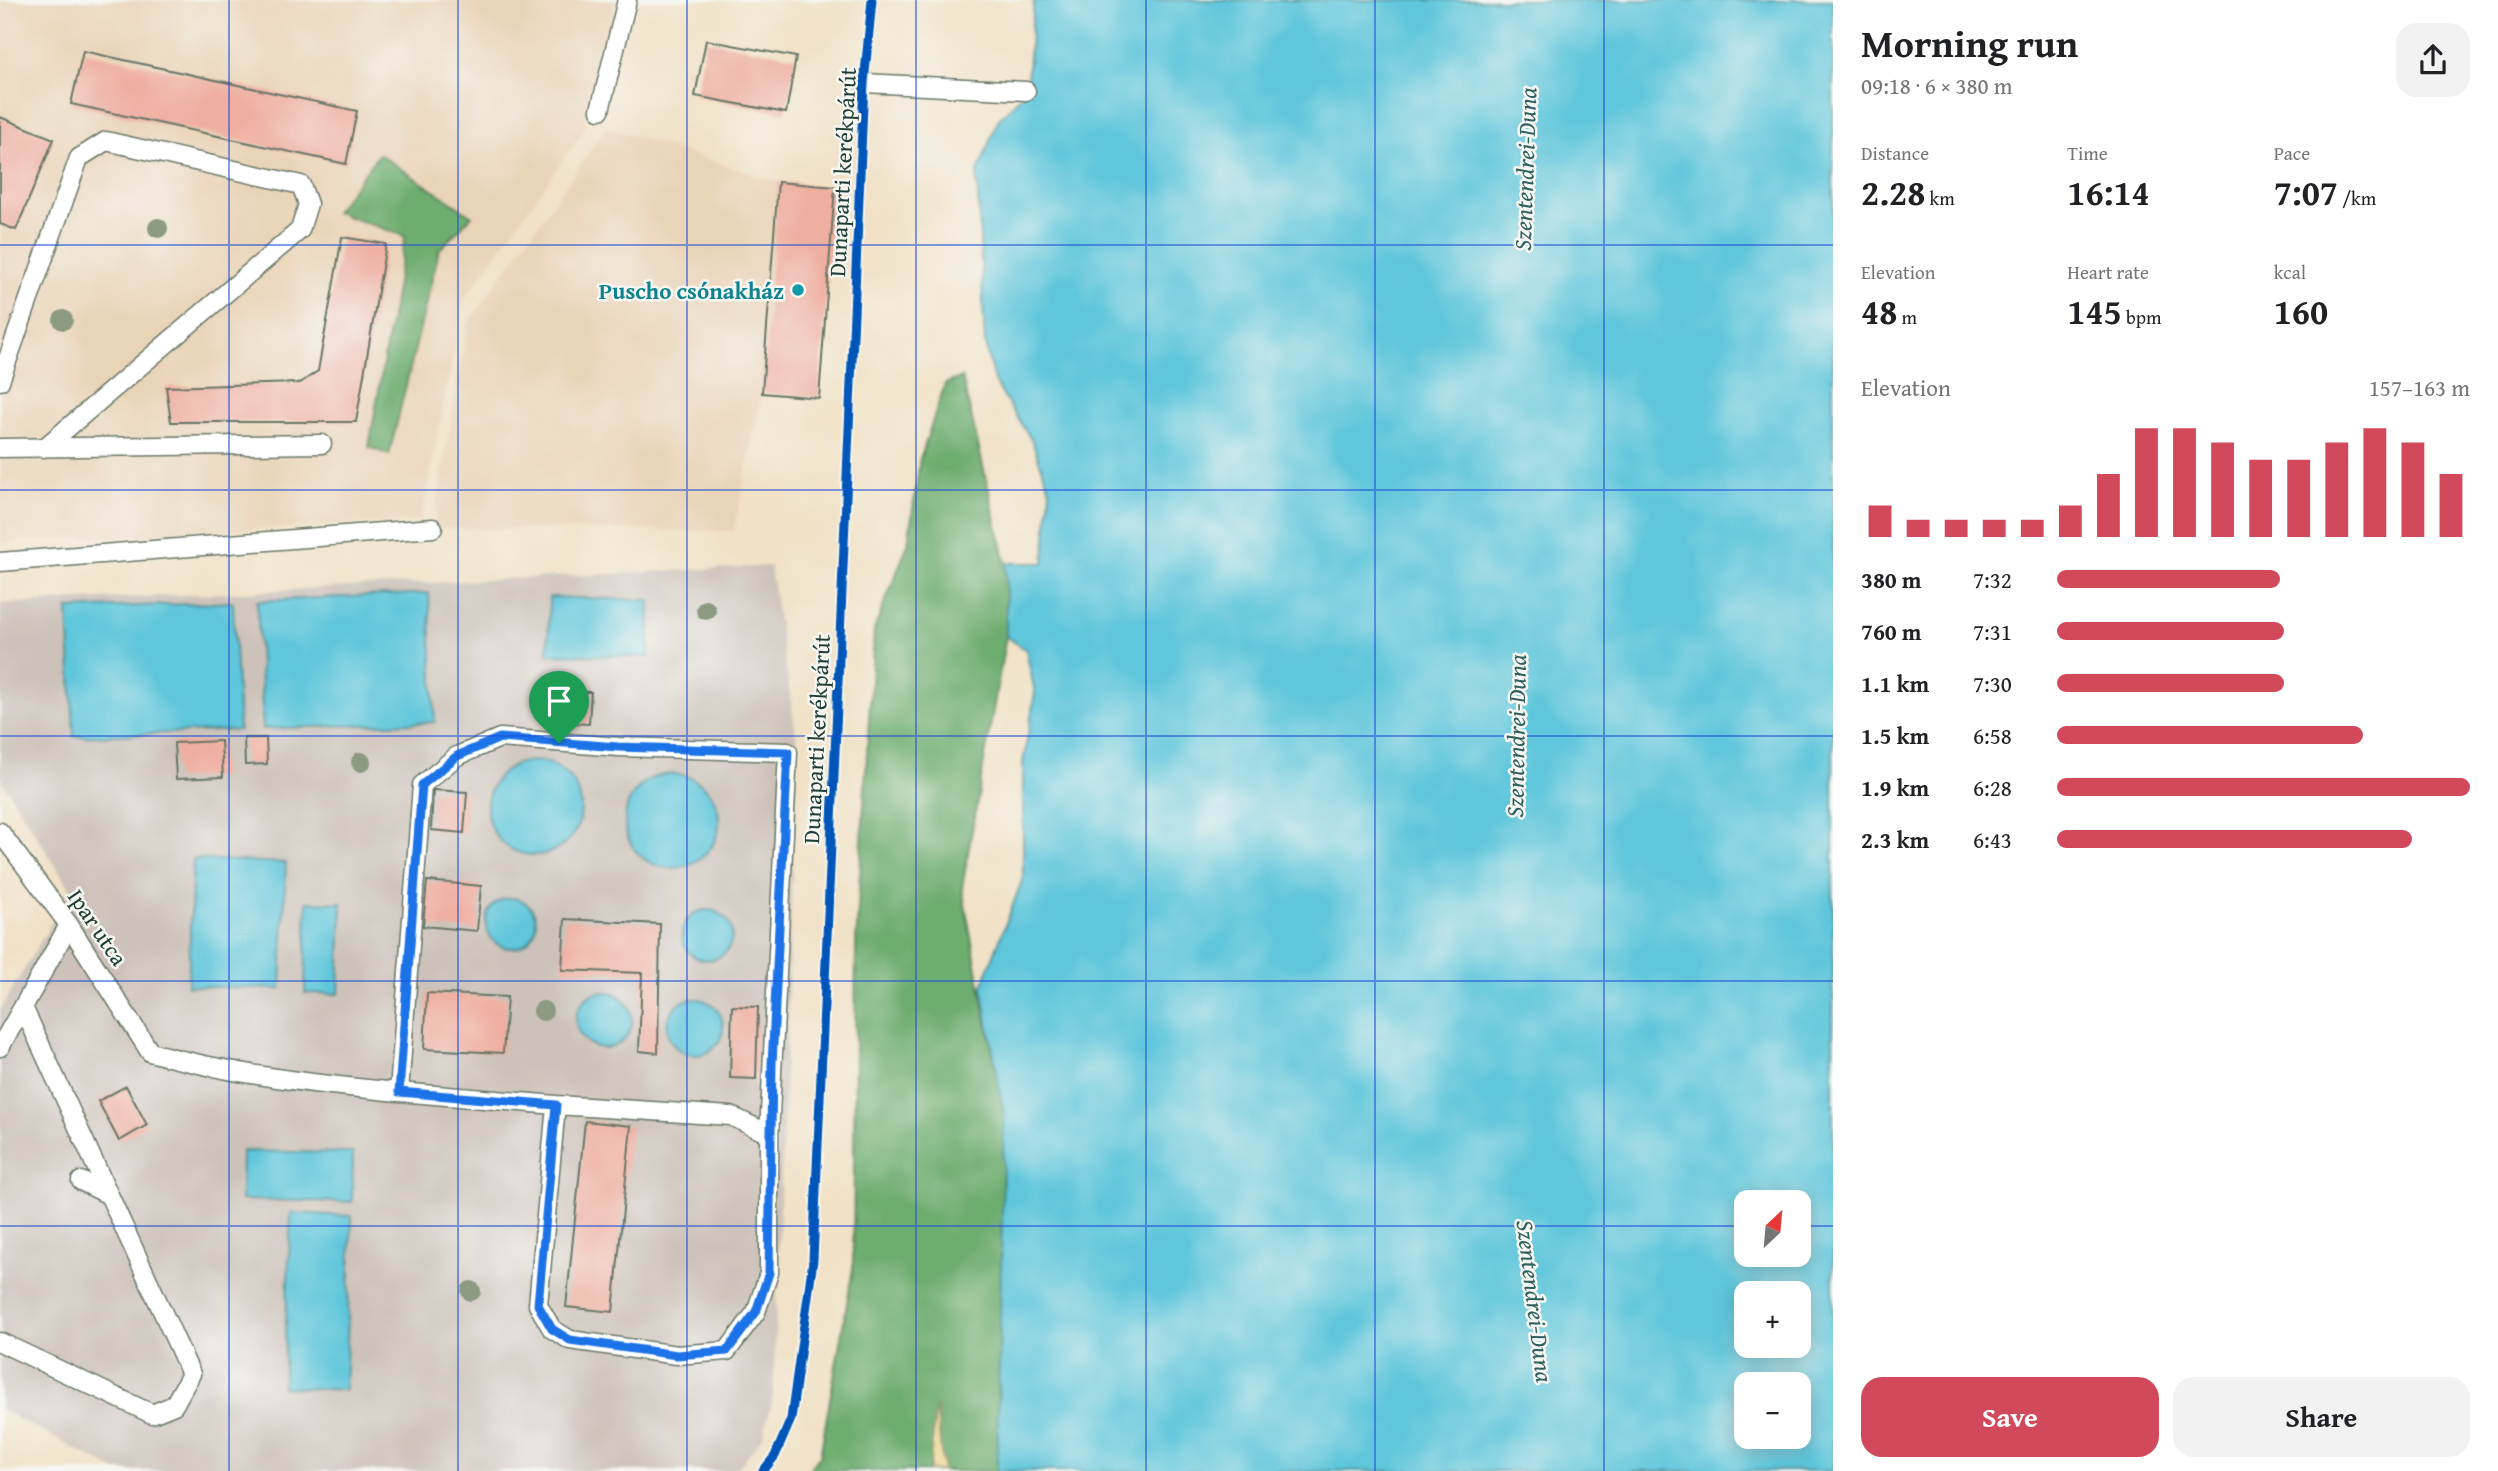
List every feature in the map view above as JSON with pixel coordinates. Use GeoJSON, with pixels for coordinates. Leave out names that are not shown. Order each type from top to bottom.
{"type":"FeatureCollection","features":[{"type":"Feature","properties":{"kind":"lane"},"geometry":{"type":"LineString","coordinates":[[600,110],[627,0]]}},
{"type":"Feature","properties":{"kind":"lane"},"geometry":{"type":"LineString","coordinates":[[864,83],[1026,91]]}},
{"type":"Feature","properties":{"kind":"lane"},"geometry":{"type":"LineString","coordinates":[[0,381],[79,158],[106,141],[301,185],[308,204],[300,230],[44,448]]}},
{"type":"Feature","properties":{"kind":"lane"},"geometry":{"type":"LineString","coordinates":[[0,448],[322,444]]}},
{"type":"Feature","properties":{"kind":"lane"},"geometry":{"type":"LineString","coordinates":[[0,562],[433,528]]}},
{"type":"Feature","properties":{"kind":"lane"},"geometry":{"type":"LineString","coordinates":[[556,1105],[538,1305],[552,1329],[570,1340],[677,1355],[727,1351],[756,1312],[769,1273],[769,1133],[788,752],[618,747],[500,738],[457,756],[422,785],[399,1092],[731,1116],[769,1133]]}},
{"type":"Feature","properties":{"kind":"lane","name":"Ipar utca"},"geometry":{"type":"LineString","coordinates":[[0,832],[69,925],[150,1052],[206,1067],[294,1082],[399,1092]]}},
{"type":"Feature","properties":{"kind":"lane"},"geometry":{"type":"LineString","coordinates":[[0,1047],[69,925]]}},
{"type":"Feature","properties":{"kind":"lane"},"geometry":{"type":"LineString","coordinates":[[0,1342],[152,1414],[174,1405],[191,1374],[23,1007]]}},
{"type":"Feature","properties":{"kind":"lane"},"geometry":{"type":"LineString","coordinates":[[81,1181],[109,1195]]}},
{"type":"Feature","properties":{"kind":"shaded area"},"geometry":{"type":"Polygon","coordinates":[[[0,0],[616,0],[584,130],[464,300],[421,521],[0,542],[0,0]]]}},
{"type":"Feature","properties":{"kind":"shaded area"},"geometry":{"type":"Polygon","coordinates":[[[607,127],[778,182],[762,393],[734,531],[433,528],[467,325],[607,127]]]}},
{"type":"Feature","properties":{"kind":"shaded area"},"geometry":{"type":"Polygon","coordinates":[[[770,566],[797,741],[773,1397],[763,1437],[741,1464],[729,1471],[116,1471],[0,1409],[0,1010],[71,890],[0,778],[0,604],[770,566]]]}},
{"type":"Feature","properties":{"kind":"green space"},"geometry":{"type":"Polygon","coordinates":[[[379,154],[472,216],[439,250],[389,455],[369,447],[405,236],[335,212],[379,154]]]}},
{"type":"Feature","properties":{"kind":"green space"},"geometry":{"type":"Polygon","coordinates":[[[962,377],[1006,563],[1006,636],[962,888],[1004,1114],[997,1471],[808,1471],[820,1456],[853,1269],[856,943],[874,630],[908,544],[920,459],[945,384],[962,377]]]}},
{"type":"Feature","properties":{"kind":"sand"},"geometry":{"type":"Polygon","coordinates":[[[936,1404],[943,1471],[929,1471],[936,1404]]]}},
{"type":"Feature","properties":{"kind":"water","name":"Szentendrei-Duna"},"geometry":{"type":"Polygon","coordinates":[[[1034,0],[1833,0],[1833,1471],[997,1471],[1004,1114],[982,986],[1023,878],[1023,763],[1035,693],[1026,650],[1006,636],[1006,563],[1044,563],[1050,490],[1032,441],[994,381],[985,343],[977,175],[998,120],[1026,91],[1034,0]]]}},
{"type":"Feature","properties":{"kind":"water"},"geometry":{"type":"Polygon","coordinates":[[[429,593],[435,722],[263,729],[257,601],[429,593]]]}},
{"type":"Feature","properties":{"kind":"water"},"geometry":{"type":"Polygon","coordinates":[[[549,597],[650,600],[649,657],[548,654],[549,597]]]}},
{"type":"Feature","properties":{"kind":"water"},"geometry":{"type":"Polygon","coordinates":[[[233,602],[239,730],[74,737],[68,609],[233,602]]]}},
{"type":"Feature","properties":{"kind":"water"},"geometry":{"type":"Polygon","coordinates":[[[534,761],[552,764],[567,775],[578,790],[581,808],[578,826],[567,841],[552,852],[534,855],[516,852],[501,841],[490,826],[487,808],[490,790],[501,775],[516,764],[534,761]]]}},
{"type":"Feature","properties":{"kind":"water"},"geometry":{"type":"Polygon","coordinates":[[[672,774],[690,777],[705,788],[716,803],[719,821],[716,839],[705,854],[690,865],[672,868],[654,865],[639,854],[628,839],[625,821],[628,803],[639,788],[654,777],[672,774]]]}},
{"type":"Feature","properties":{"kind":"water"},"geometry":{"type":"Polygon","coordinates":[[[193,859],[286,863],[281,989],[188,986],[193,859]]]}},
{"type":"Feature","properties":{"kind":"water"},"geometry":{"type":"Polygon","coordinates":[[[511,898],[528,906],[536,923],[528,940],[511,948],[494,940],[486,923],[494,906],[511,898]]]}},
{"type":"Feature","properties":{"kind":"water"},"geometry":{"type":"Polygon","coordinates":[[[307,902],[342,903],[339,994],[305,993],[307,902]]]}},
{"type":"Feature","properties":{"kind":"water"},"geometry":{"type":"Polygon","coordinates":[[[707,910],[724,918],[732,935],[724,952],[707,960],[690,952],[682,935],[690,918],[707,910]]]}},
{"type":"Feature","properties":{"kind":"water"},"geometry":{"type":"Polygon","coordinates":[[[604,992],[615,994],[624,1000],[630,1009],[630,1031],[624,1040],[615,1046],[604,1048],[593,1046],[584,1040],[578,1031],[576,1020],[578,1009],[584,1000],[593,994],[604,992]]]}},
{"type":"Feature","properties":{"kind":"water"},"geometry":{"type":"Polygon","coordinates":[[[695,999],[706,1001],[715,1007],[721,1016],[721,1038],[715,1047],[706,1053],[695,1055],[684,1053],[675,1047],[669,1038],[667,1027],[669,1016],[675,1007],[684,1001],[695,999]]]}},
{"type":"Feature","properties":{"kind":"water"},"geometry":{"type":"Polygon","coordinates":[[[242,1151],[353,1153],[352,1202],[241,1200],[242,1151]]]}},
{"type":"Feature","properties":{"kind":"water"},"geometry":{"type":"Polygon","coordinates":[[[291,1213],[352,1216],[345,1390],[283,1387],[291,1213]]]}},
{"type":"Feature","properties":{"kind":"building"},"geometry":{"type":"Polygon","coordinates":[[[706,40],[796,57],[786,113],[695,96],[706,40]]]}},
{"type":"Feature","properties":{"kind":"building"},"geometry":{"type":"Polygon","coordinates":[[[83,51],[357,111],[346,164],[71,104],[83,51]]]}},
{"type":"Feature","properties":{"kind":"building"},"geometry":{"type":"Polygon","coordinates":[[[0,117],[54,139],[16,230],[0,224],[0,117]]]}},
{"type":"Feature","properties":{"kind":"building","name":"Puscho csónakház"},"geometry":{"type":"Polygon","coordinates":[[[778,182],[835,187],[819,398],[762,393],[778,182]]]}},
{"type":"Feature","properties":{"kind":"building"},"geometry":{"type":"Polygon","coordinates":[[[342,237],[386,244],[356,422],[171,422],[166,387],[300,383],[318,371],[342,237]]]}},
{"type":"Feature","properties":{"kind":"building"},"geometry":{"type":"Polygon","coordinates":[[[556,691],[591,692],[589,724],[554,722],[556,691]]]}},
{"type":"Feature","properties":{"kind":"building"},"geometry":{"type":"Polygon","coordinates":[[[244,738],[266,738],[267,764],[245,765],[244,738]]]}},
{"type":"Feature","properties":{"kind":"building"},"geometry":{"type":"Polygon","coordinates":[[[221,741],[223,777],[176,779],[174,743],[221,741]]]}},
{"type":"Feature","properties":{"kind":"building"},"geometry":{"type":"Polygon","coordinates":[[[433,790],[467,792],[464,833],[431,830],[433,790]]]}},
{"type":"Feature","properties":{"kind":"building"},"geometry":{"type":"Polygon","coordinates":[[[427,881],[481,886],[477,931],[423,926],[427,881]]]}},
{"type":"Feature","properties":{"kind":"building"},"geometry":{"type":"Polygon","coordinates":[[[565,919],[660,924],[658,1053],[639,1051],[642,973],[562,970],[565,919]]]}},
{"type":"Feature","properties":{"kind":"building"},"geometry":{"type":"Polygon","coordinates":[[[427,993],[507,997],[503,1053],[424,1049],[427,993]]]}},
{"type":"Feature","properties":{"kind":"building"},"geometry":{"type":"Polygon","coordinates":[[[732,1006],[758,1007],[756,1079],[730,1078],[732,1006]]]}},
{"type":"Feature","properties":{"kind":"building"},"geometry":{"type":"Polygon","coordinates":[[[126,1086],[147,1125],[119,1141],[98,1101],[126,1086]]]}},
{"type":"Feature","properties":{"kind":"building"},"geometry":{"type":"Polygon","coordinates":[[[585,1121],[631,1126],[613,1312],[566,1307],[585,1121]]]}},
{"type":"Feature","properties":{"kind":"cycle path","name":"Dunaparti kerékpárút"},"geometry":{"type":"LineString","coordinates":[[763,1471],[775,1456],[791,1419],[813,1260],[864,83],[872,0]]}},
{"type":"Feature","properties":{"kind":"place","name":"Puscho csónakház"},"geometry":{"type":"Point","coordinates":[798,290]}},
{"type":"Feature","properties":{"kind":"route"},"geometry":{"type":"LineString","coordinates":[[500,738],[559,743],[788,752],[769,1133],[769,1273],[756,1312],[727,1351],[677,1355],[570,1340],[552,1329],[538,1305],[556,1105],[399,1092],[422,785],[457,756],[500,738]]}}]}
